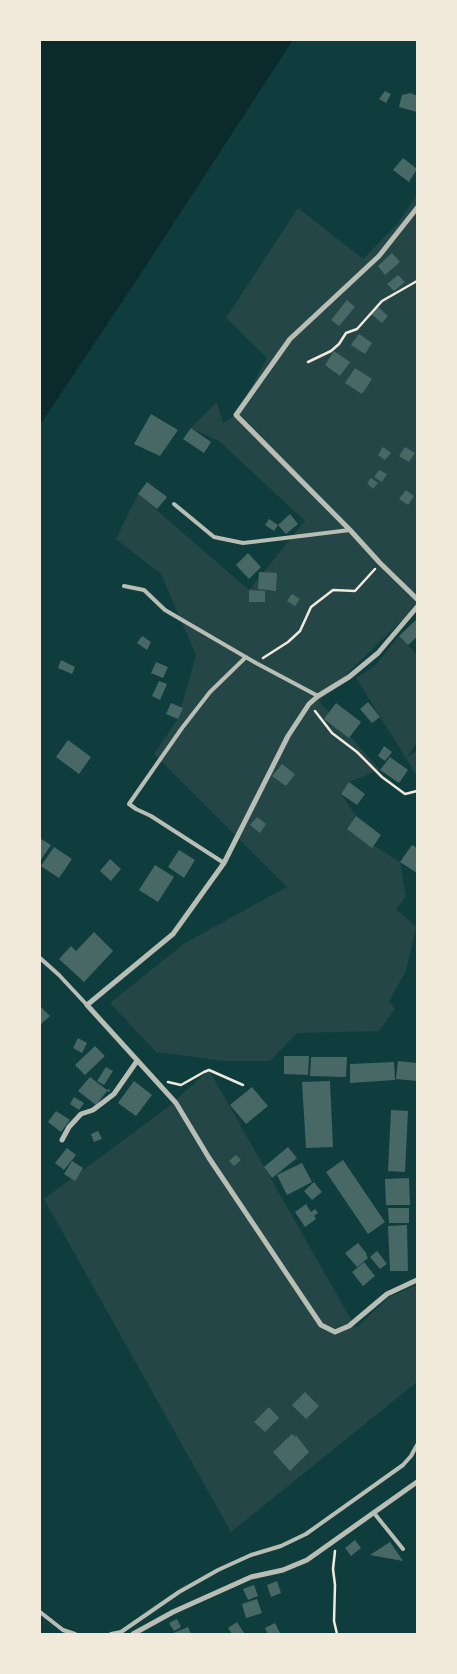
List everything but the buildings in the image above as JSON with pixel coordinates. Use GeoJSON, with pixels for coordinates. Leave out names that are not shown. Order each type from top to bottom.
{"type":"FeatureCollection","features":[{"type":"Feature","properties":{"kind":"street"},"geometry":{"type":"LineString","coordinates":[[417,208],[379,256],[290,339],[236,415],[417,599]]}},
{"type":"Feature","properties":{"kind":"street"},"geometry":{"type":"LineString","coordinates":[[417,607],[378,653],[349,677],[318,696],[309,704],[288,736],[224,863],[173,934],[86,1005],[176,1104],[209,1158],[321,1325],[335,1332],[349,1326],[387,1294],[417,1280]]}},
{"type":"Feature","properties":{"kind":"street"},"geometry":{"type":"LineString","coordinates":[[62,1140],[68,1128],[80,1114],[94,1110],[114,1094],[137,1061]]}},
{"type":"Feature","properties":{"kind":"street"},"geometry":{"type":"LineString","coordinates":[[133,1634],[173,1612],[252,1576],[282,1570],[306,1560],[417,1482]]}},
{"type":"Feature","properties":{"kind":"lane"},"geometry":{"type":"LineString","coordinates":[[174,504],[214,537],[243,543],[350,530]]}},
{"type":"Feature","properties":{"kind":"lane"},"geometry":{"type":"LineString","coordinates":[[124,586],[144,590],[165,610],[256,663],[318,696]]}},
{"type":"Feature","properties":{"kind":"lane"},"geometry":{"type":"LineString","coordinates":[[224,863],[129,804],[182,728],[210,692],[246,657]]}},
{"type":"Feature","properties":{"kind":"lane"},"geometry":{"type":"LineString","coordinates":[[40,958],[59,975],[86,1005]]}},
{"type":"Feature","properties":{"kind":"lane"},"geometry":{"type":"LineString","coordinates":[[111,1634],[121,1632],[179,1592],[218,1570],[251,1555],[281,1546],[306,1534],[403,1465],[417,1445]]}},
{"type":"Feature","properties":{"kind":"lane"},"geometry":{"type":"LineString","coordinates":[[374,1513],[403,1549]]}},
{"type":"Feature","properties":{"kind":"lane"},"geometry":{"type":"LineString","coordinates":[[40,1612],[62,1630],[75,1634]]}},
{"type":"Feature","properties":{"kind":"path"},"geometry":{"type":"LineString","coordinates":[[308,362],[331,351],[339,344],[346,333],[357,329],[382,301],[417,281]]}},
{"type":"Feature","properties":{"kind":"path"},"geometry":{"type":"LineString","coordinates":[[256,663],[288,642],[300,630],[311,607],[333,590],[355,592],[380,563]]}},
{"type":"Feature","properties":{"kind":"path"},"geometry":{"type":"LineString","coordinates":[[309,704],[332,733],[357,752],[382,777],[405,794],[417,791]]}},
{"type":"Feature","properties":{"kind":"path"},"geometry":{"type":"LineString","coordinates":[[155,1079],[181,1085],[209,1070],[243,1085]]}},
{"type":"Feature","properties":{"kind":"path"},"geometry":{"type":"LineString","coordinates":[[336,1634],[333,1569],[337,1540]]}},
{"type":"Feature","properties":{"kind":"shaded area"},"geometry":{"type":"Polygon","coordinates":[[[40,40],[293,40],[40,425],[40,40]]]}},
{"type":"Feature","properties":{"kind":"shaded area"},"geometry":{"type":"Polygon","coordinates":[[[417,195],[417,606],[319,701],[380,770],[349,782],[341,794],[356,816],[347,829],[400,862],[406,897],[396,909],[416,927],[406,971],[389,1001],[395,1009],[379,1031],[297,1033],[270,1061],[224,1061],[156,1052],[110,1003],[185,943],[287,887],[154,754],[178,719],[196,655],[161,574],[116,539],[138,494],[249,590],[305,521],[219,441],[191,428],[217,402],[223,423],[236,415],[267,358],[226,318],[298,208],[363,259],[397,224],[417,195]]]}},
{"type":"Feature","properties":{"kind":"shaded area"},"geometry":{"type":"Polygon","coordinates":[[[399,636],[417,655],[417,743],[407,757],[417,751],[417,776],[356,678],[375,666],[399,636]]]}},
{"type":"Feature","properties":{"kind":"shaded area"},"geometry":{"type":"Polygon","coordinates":[[[209,1070],[356,1328],[389,1297],[417,1285],[417,1382],[231,1532],[44,1199],[168,1107],[209,1070]]]}}]}
